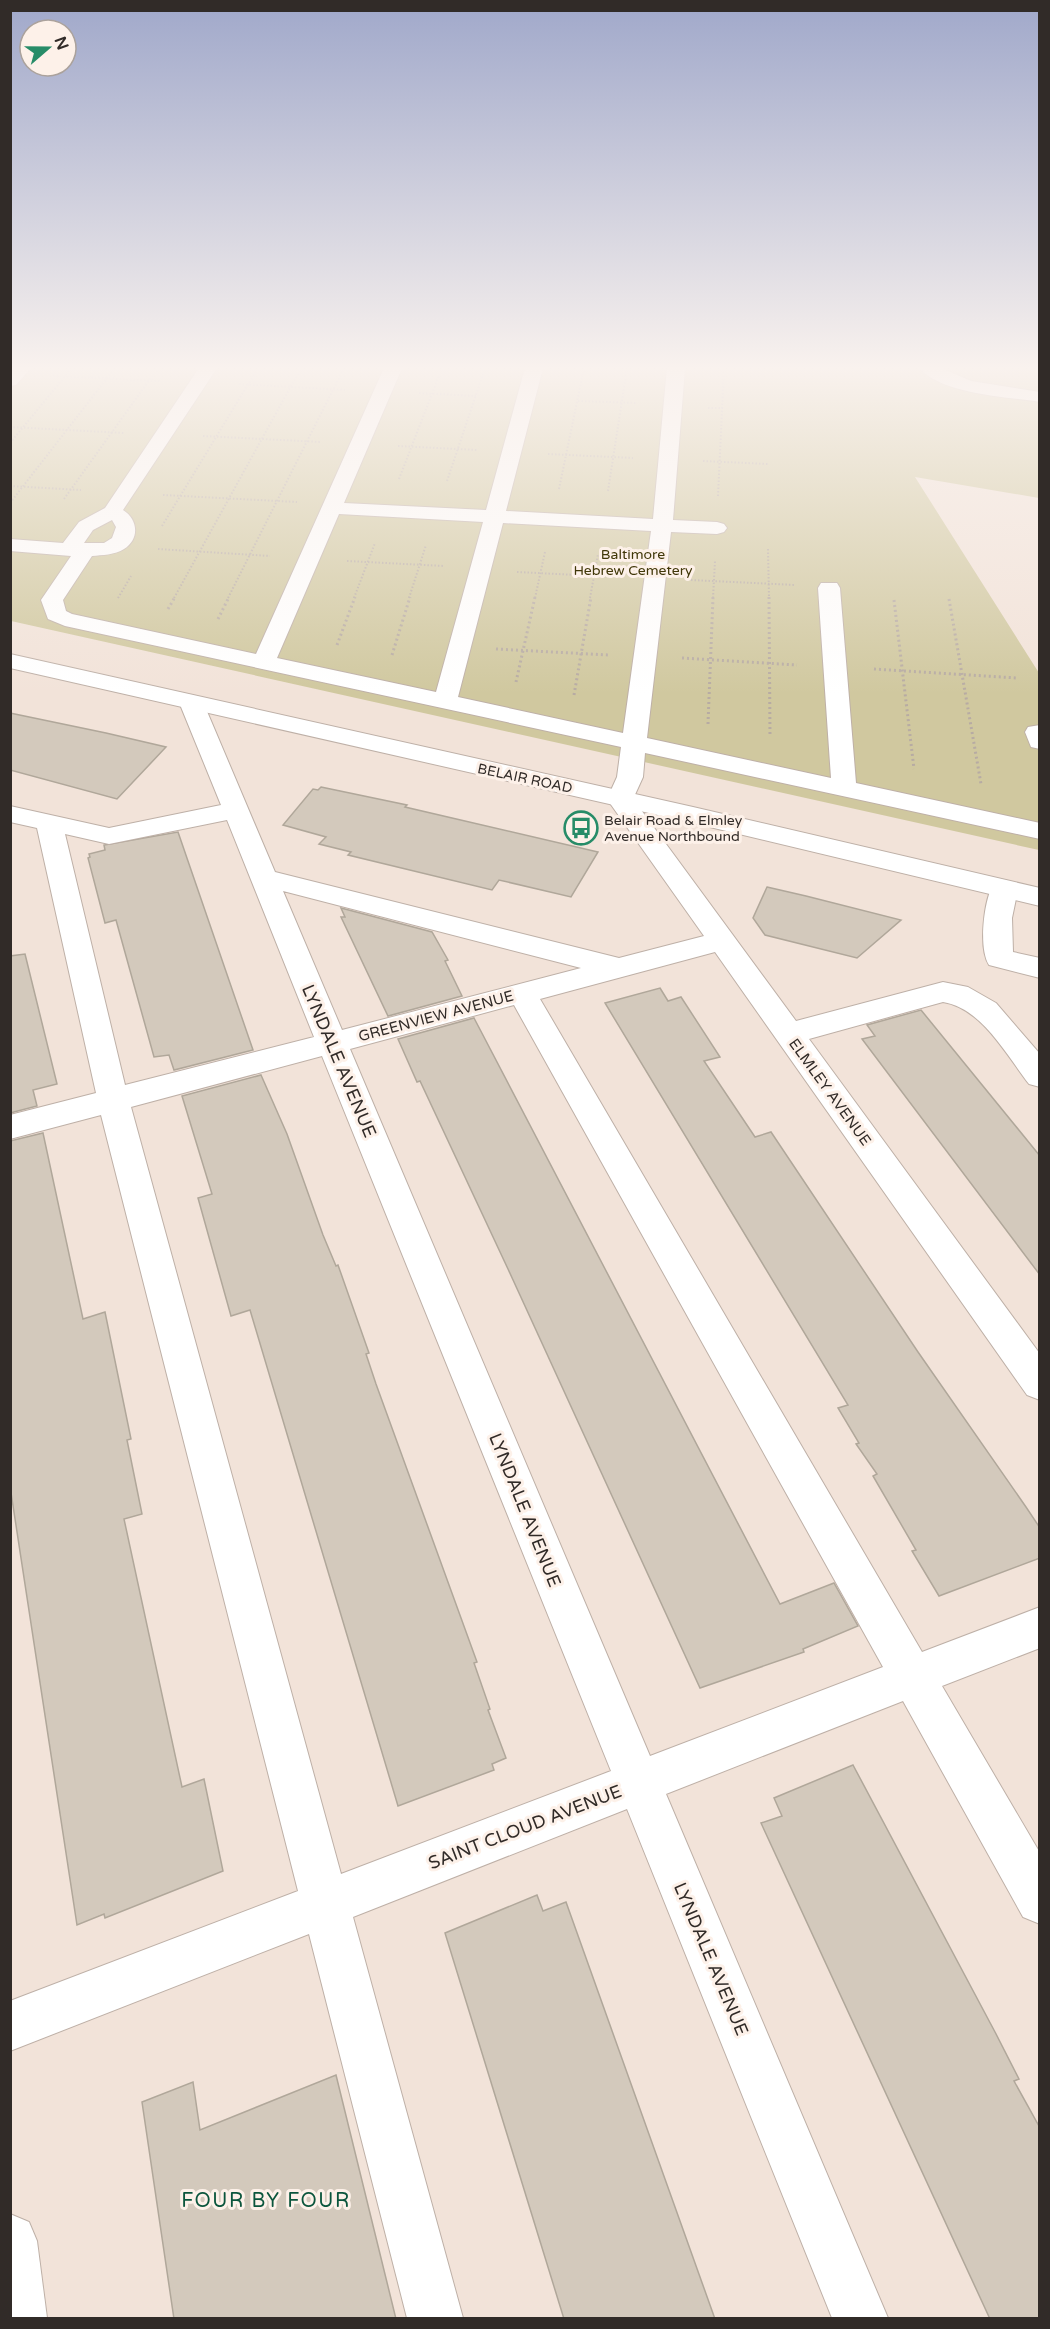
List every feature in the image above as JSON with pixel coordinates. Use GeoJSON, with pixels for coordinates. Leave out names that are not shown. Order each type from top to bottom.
{"type":"FeatureCollection","features":[{"type":"Feature","properties":{"kind":"street"},"geometry":{"type":"LineString","coordinates":[[135,477],[111,512],[86,526],[78,548],[52,600],[52,608],[56,614],[65,619],[1040,831]]}},
{"type":"Feature","properties":{"kind":"street"},"geometry":{"type":"LineString","coordinates":[[264,661],[345,477]]}},
{"type":"Feature","properties":{"kind":"street"},"geometry":{"type":"LineString","coordinates":[[445,701],[505,477]]}},
{"type":"Feature","properties":{"kind":"street"},"geometry":{"type":"LineString","coordinates":[[620,799],[630,777],[667,477]]}},
{"type":"Feature","properties":{"kind":"street"},"geometry":{"type":"LineString","coordinates":[[332,506],[717,528]]}},
{"type":"Feature","properties":{"kind":"street"},"geometry":{"type":"LineString","coordinates":[[20,545],[105,549],[122,541],[126,527],[122,518],[111,512]]}},
{"type":"Feature","properties":{"kind":"street"},"geometry":{"type":"LineString","coordinates":[[829,588],[844,789]]}},
{"type":"Feature","properties":{"kind":"street","name":"BELAIR ROAD"},"geometry":{"type":"LineString","coordinates":[[10,661],[1040,897]]}},
{"type":"Feature","properties":{"kind":"street","name":"LYNDALE AVENUE"},"geometry":{"type":"LineString","coordinates":[[191,702],[860,2319]]}},
{"type":"Feature","properties":{"kind":"street","name":"ELMLEY AVENUE"},"geometry":{"type":"LineString","coordinates":[[620,799],[1040,1384]]}},
{"type":"Feature","properties":{"kind":"street"},"geometry":{"type":"LineString","coordinates":[[10,814],[109,836],[235,810]]}},
{"type":"Feature","properties":{"kind":"street"},"geometry":{"type":"LineString","coordinates":[[49,824],[113,1100],[435,2319]]}},
{"type":"Feature","properties":{"kind":"street"},"geometry":{"type":"LineString","coordinates":[[262,877],[618,968]]}},
{"type":"Feature","properties":{"kind":"street"},"geometry":{"type":"LineString","coordinates":[[1004,889],[998,918],[999,958],[1040,968]]}},
{"type":"Feature","properties":{"kind":"street","name":"GREENVIEW AVENUE"},"geometry":{"type":"LineString","coordinates":[[10,1127],[722,941]]}},
{"type":"Feature","properties":{"kind":"street"},"geometry":{"type":"LineString","coordinates":[[788,1034],[943,992],[956,992],[977,1002],[1040,1076]]}},
{"type":"Feature","properties":{"kind":"street"},"geometry":{"type":"LineString","coordinates":[[522,993],[1040,1900]]}},
{"type":"Feature","properties":{"kind":"street","name":"SAINT CLOUD AVENUE"},"geometry":{"type":"LineString","coordinates":[[10,2026],[1040,1627]]}},
{"type":"Feature","properties":{"kind":"street"},"geometry":{"type":"LineString","coordinates":[[10,2241],[19,2319]]}},
{"type":"Feature","properties":{"kind":"path"},"geometry":{"type":"LineString","coordinates":[[10,503],[31,477]]}},
{"type":"Feature","properties":{"kind":"path"},"geometry":{"type":"LineString","coordinates":[[20,545],[80,477]]}},
{"type":"Feature","properties":{"kind":"path"},"geometry":{"type":"LineString","coordinates":[[159,531],[192,477]]}},
{"type":"Feature","properties":{"kind":"path"},"geometry":{"type":"LineString","coordinates":[[152,638],[240,477]]}},
{"type":"Feature","properties":{"kind":"path"},"geometry":{"type":"LineString","coordinates":[[203,649],[288,477]]}},
{"type":"Feature","properties":{"kind":"path"},"geometry":{"type":"LineString","coordinates":[[707,759],[719,477]]}},
{"type":"Feature","properties":{"kind":"path"},"geometry":{"type":"LineString","coordinates":[[10,486],[332,506]]}},
{"type":"Feature","properties":{"kind":"path"},"geometry":{"type":"LineString","coordinates":[[768,549],[770,773]]}},
{"type":"Feature","properties":{"kind":"path"},"geometry":{"type":"LineString","coordinates":[[100,627],[136,568]]}},
{"type":"Feature","properties":{"kind":"path"},"geometry":{"type":"LineString","coordinates":[[949,598],[987,820]]}},
{"type":"Feature","properties":{"kind":"path"},"geometry":{"type":"LineString","coordinates":[[894,600],[918,805]]}},
{"type":"Feature","properties":{"kind":"path"},"geometry":{"type":"LineString","coordinates":[[460,647],[1017,678]]}},
{"type":"Feature","properties":{"kind":"green space","name":"Baltimore Hebrew Cemetery"},"geometry":{"type":"Polygon","coordinates":[[[11,477],[1039,477],[1039,498],[915,477],[1039,673],[1039,850],[11,621],[11,477]]]}},
{"type":"Feature","properties":{"kind":"building"},"geometry":{"type":"Polygon","coordinates":[[[10,713],[166,747],[117,799],[10,770],[10,713]]]}},
{"type":"Feature","properties":{"kind":"building"},"geometry":{"type":"Polygon","coordinates":[[[321,787],[407,805],[405,807],[598,852],[571,897],[499,880],[492,890],[348,855],[351,852],[319,844],[326,837],[283,825],[313,789],[318,790],[321,787]]]}},
{"type":"Feature","properties":{"kind":"building"},"geometry":{"type":"Polygon","coordinates":[[[178,832],[253,1050],[174,1070],[169,1055],[154,1057],[116,920],[105,923],[88,858],[89,854],[105,850],[104,845],[178,832]]]}},
{"type":"Feature","properties":{"kind":"building"},"geometry":{"type":"Polygon","coordinates":[[[767,887],[901,920],[857,958],[765,935],[753,918],[767,887]]]}},
{"type":"Feature","properties":{"kind":"building"},"geometry":{"type":"Polygon","coordinates":[[[341,908],[432,932],[448,960],[445,961],[462,996],[388,1016],[341,917],[345,917],[341,908]]]}},
{"type":"Feature","properties":{"kind":"building"},"geometry":{"type":"Polygon","coordinates":[[[25,954],[57,1084],[33,1090],[37,1106],[10,1113],[10,956],[25,954]]]}},
{"type":"Feature","properties":{"kind":"building"},"geometry":{"type":"Polygon","coordinates":[[[660,988],[668,1001],[681,997],[720,1057],[704,1061],[755,1137],[771,1132],[918,1352],[1040,1528],[1040,1558],[939,1596],[912,1551],[916,1550],[873,1476],[877,1474],[856,1444],[859,1443],[838,1408],[848,1405],[605,1003],[660,988]]]}},
{"type":"Feature","properties":{"kind":"building"},"geometry":{"type":"Polygon","coordinates":[[[921,1010],[1040,1156],[1040,1275],[862,1039],[875,1036],[867,1025],[921,1010]]]}},
{"type":"Feature","properties":{"kind":"building"},"geometry":{"type":"Polygon","coordinates":[[[474,1018],[780,1604],[834,1583],[858,1626],[803,1649],[804,1652],[700,1688],[508,1269],[398,1039],[474,1018]]]}},
{"type":"Feature","properties":{"kind":"building"},"geometry":{"type":"Polygon","coordinates":[[[261,1075],[287,1134],[323,1235],[336,1266],[338,1265],[369,1353],[366,1354],[376,1384],[477,1662],[474,1663],[490,1709],[488,1710],[506,1758],[492,1764],[494,1770],[398,1806],[250,1310],[231,1316],[198,1198],[212,1194],[182,1096],[261,1075]]]}},
{"type":"Feature","properties":{"kind":"building"},"geometry":{"type":"Polygon","coordinates":[[[43,1133],[83,1319],[105,1312],[131,1439],[127,1440],[142,1514],[124,1519],[182,1787],[204,1779],[223,1871],[105,1918],[104,1914],[77,1925],[10,1486],[10,1141],[43,1133]]]}},
{"type":"Feature","properties":{"kind":"building"},"geometry":{"type":"Polygon","coordinates":[[[853,1765],[995,2032],[1019,2079],[1014,2081],[1040,2128],[1040,2319],[990,2319],[761,1823],[782,1816],[774,1798],[853,1765]]]}},
{"type":"Feature","properties":{"kind":"building"},"geometry":{"type":"Polygon","coordinates":[[[537,1895],[543,1911],[566,1902],[715,2319],[564,2319],[445,1933],[537,1895]]]}},
{"type":"Feature","properties":{"kind":"building"},"geometry":{"type":"Polygon","coordinates":[[[336,2075],[396,2319],[174,2319],[142,2102],[193,2082],[200,2130],[336,2075]]]}},
{"type":"Feature","properties":{"kind":"place","name":"Belair Road & Elmley Avenue Northbound"},"geometry":{"type":"Point","coordinates":[581,828]}},
{"type":"Feature","properties":{"kind":"district","name":"FOUR BY FOUR"},"geometry":{"type":"Point","coordinates":[266,2200]}}]}
